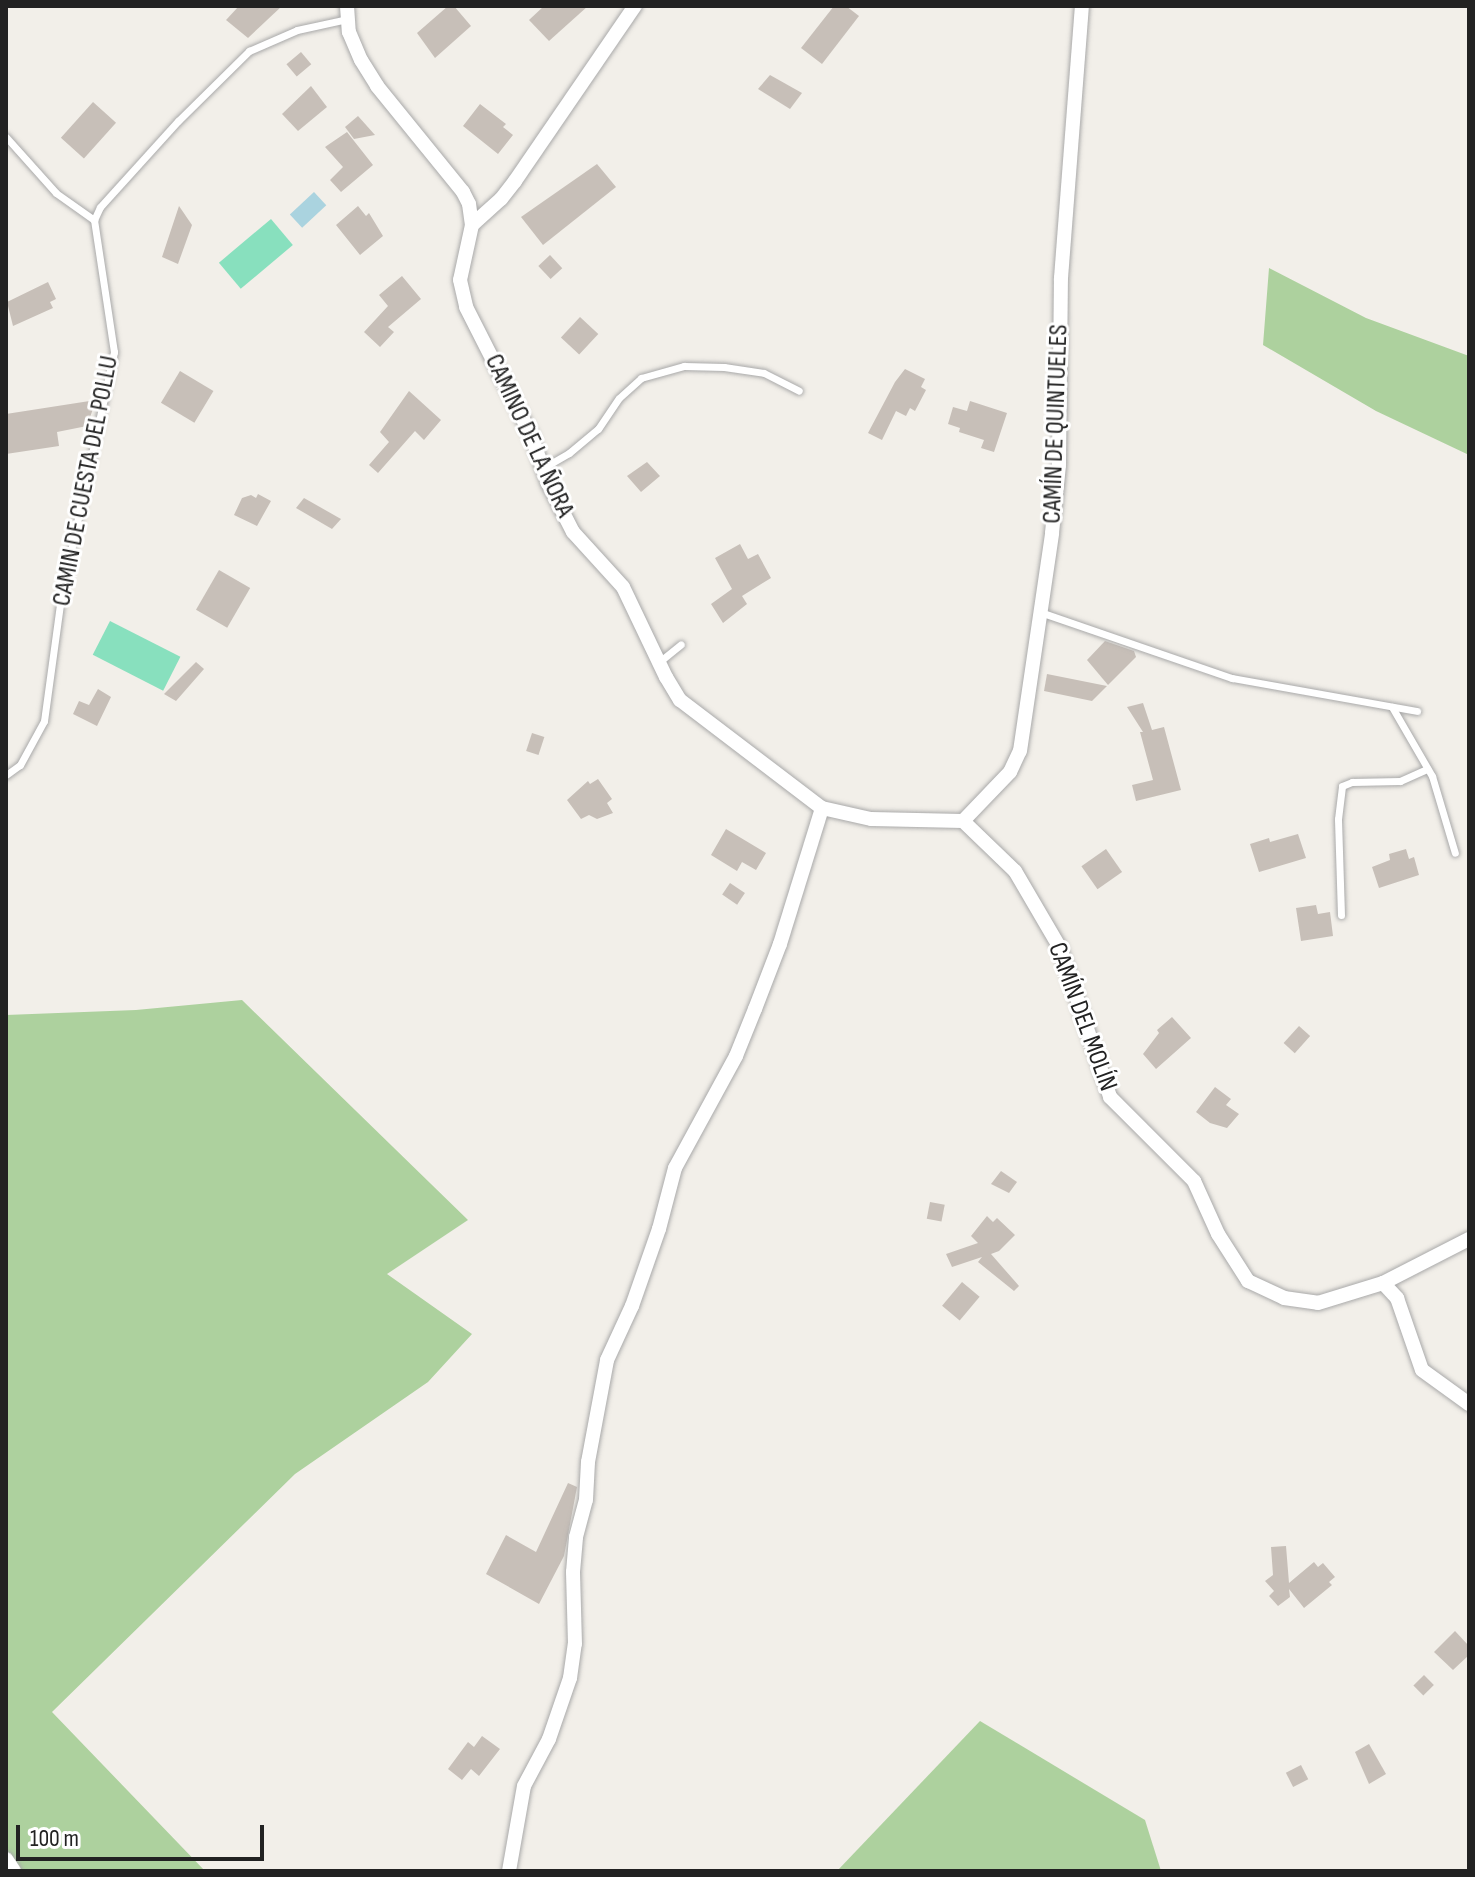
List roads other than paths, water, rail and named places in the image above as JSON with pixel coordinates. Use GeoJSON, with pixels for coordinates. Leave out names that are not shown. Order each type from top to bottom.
{"type":"FeatureCollection","features":[{"type":"Feature","properties":{"kind":"street"},"geometry":{"type":"LineString","coordinates":[[347,12],[361,60],[377,86],[463,192],[472,225],[501,199],[515,181],[635,6]]}},
{"type":"Feature","properties":{"kind":"street","name":"CAMÍN DE QUINTUELES"},"geometry":{"type":"LineString","coordinates":[[963,821],[1010,772],[1020,751],[1059,465],[1061,278],[1082,6]]}},
{"type":"Feature","properties":{"kind":"street","name":"CAMINO DE LA ÑORA"},"geometry":{"type":"LineString","coordinates":[[472,225],[460,280],[466,307],[525,422],[573,532],[623,587],[680,700],[822,808]]}},
{"type":"Feature","properties":{"kind":"street"},"geometry":{"type":"LineString","coordinates":[[509,1871],[524,1786],[549,1739],[570,1678],[575,1644],[573,1572],[576,1537],[586,1500],[588,1462],[607,1360],[650,1254],[675,1168],[736,1056],[755,1009],[780,944],[822,808],[871,819],[963,821]]}},
{"type":"Feature","properties":{"kind":"street","name":"CAMÍN DEL MOLÍN"},"geometry":{"type":"LineString","coordinates":[[963,821],[1015,871],[1060,948],[1110,1097],[1194,1181],[1218,1234],[1248,1281],[1284,1298],[1318,1303],[1383,1283],[1469,1239]]}},
{"type":"Feature","properties":{"kind":"street"},"geometry":{"type":"LineString","coordinates":[[1383,1283],[1397,1298],[1422,1370],[1469,1404]]}},
{"type":"Feature","properties":{"kind":"street"},"geometry":{"type":"LineString","coordinates":[[6,1859],[14,1871]]}},
{"type":"Feature","properties":{"kind":"lane"},"geometry":{"type":"LineString","coordinates":[[6,137],[56,193],[94,220],[100,207],[213,82],[249,51],[347,12]]}},
{"type":"Feature","properties":{"kind":"lane","name":"CAMIN DE CUESTA DEL POLLU"},"geometry":{"type":"LineString","coordinates":[[6,775],[20,765],[44,721],[61,597],[114,352],[94,220]]}},
{"type":"Feature","properties":{"kind":"lane"},"geometry":{"type":"LineString","coordinates":[[543,468],[569,453],[598,429],[619,398],[641,378],[684,366],[724,367],[764,373],[799,391]]}},
{"type":"Feature","properties":{"kind":"lane"},"geometry":{"type":"LineString","coordinates":[[1038,611],[1232,678],[1417,711]]}},
{"type":"Feature","properties":{"kind":"lane"},"geometry":{"type":"LineString","coordinates":[[659,662],[681,644]]}},
{"type":"Feature","properties":{"kind":"lane"},"geometry":{"type":"LineString","coordinates":[[1392,707],[1427,769],[1455,853]]}},
{"type":"Feature","properties":{"kind":"lane"},"geometry":{"type":"LineString","coordinates":[[1341,915],[1338,819],[1342,786],[1352,782],[1400,781],[1427,769]]}},
{"type":"Feature","properties":{"kind":"water"},"geometry":{"type":"Polygon","coordinates":[[[314,192],[326,205],[302,228],[290,215],[314,192]]]}}]}
